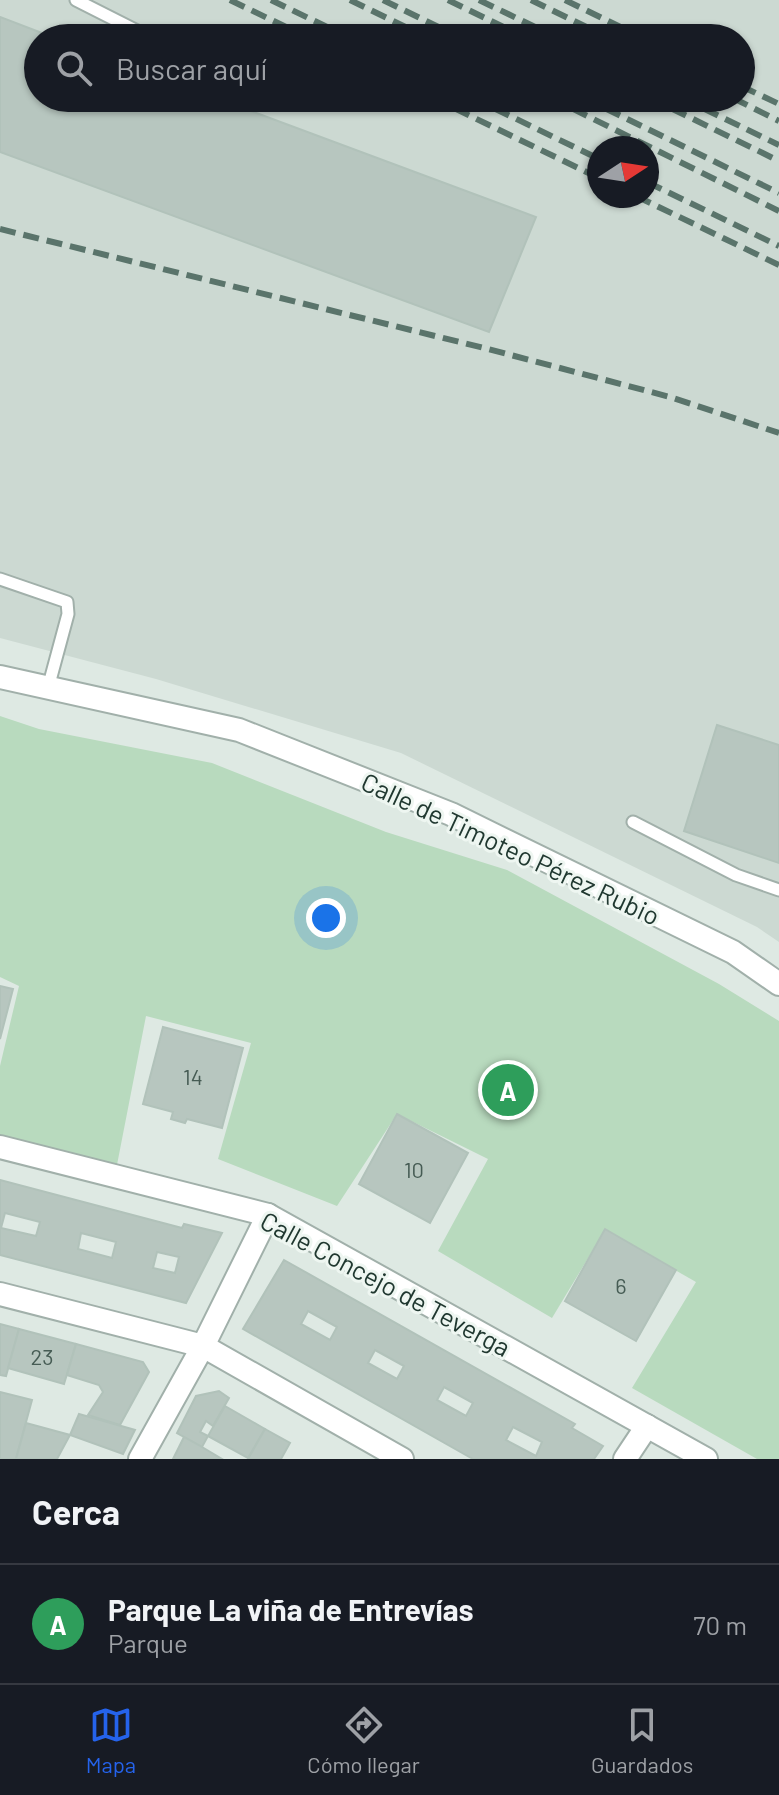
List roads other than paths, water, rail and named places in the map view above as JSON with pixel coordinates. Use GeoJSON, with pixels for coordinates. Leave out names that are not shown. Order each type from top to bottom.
{"type":"FeatureCollection","features":[{"type":"Feature","properties":{"kind":"street","name":"Calle de Timoteo Pérez Rubio"},"geometry":{"type":"LineString","coordinates":[[0,677],[239,730],[451,814],[733,952],[779,984]]}},
{"type":"Feature","properties":{"kind":"street","name":"Calle Concejo de Teverga"},"geometry":{"type":"LineString","coordinates":[[0,1147],[268,1215],[706,1459]]}},
{"type":"Feature","properties":{"kind":"street"},"geometry":{"type":"LineString","coordinates":[[140,1459],[203,1346],[268,1215]]}},
{"type":"Feature","properties":{"kind":"street"},"geometry":{"type":"LineString","coordinates":[[0,1294],[203,1346],[402,1459]]}},
{"type":"Feature","properties":{"kind":"street"},"geometry":{"type":"LineString","coordinates":[[625,1459],[647,1426]]}},
{"type":"Feature","properties":{"kind":"lane"},"geometry":{"type":"LineString","coordinates":[[76,0],[123,24]]}},
{"type":"Feature","properties":{"kind":"lane"},"geometry":{"type":"LineString","coordinates":[[0,579],[67,602],[68,614],[48,689]]}},
{"type":"Feature","properties":{"kind":"lane"},"geometry":{"type":"LineString","coordinates":[[633,822],[736,875],[779,890]]}},
{"type":"Feature","properties":{"kind":"railway"},"geometry":{"type":"LineString","coordinates":[[230,0],[280,24]]}},
{"type":"Feature","properties":{"kind":"railway"},"geometry":{"type":"LineString","coordinates":[[271,0],[321,24]]}},
{"type":"Feature","properties":{"kind":"railway"},"geometry":{"type":"LineString","coordinates":[[350,0],[399,24]]}},
{"type":"Feature","properties":{"kind":"railway"},"geometry":{"type":"LineString","coordinates":[[383,0],[432,24]]}},
{"type":"Feature","properties":{"kind":"railway"},"geometry":{"type":"LineString","coordinates":[[448,0],[497,24]]}},
{"type":"Feature","properties":{"kind":"railway"},"geometry":{"type":"LineString","coordinates":[[479,0],[529,24]]}},
{"type":"Feature","properties":{"kind":"railway"},"geometry":{"type":"LineString","coordinates":[[531,0],[580,24]]}},
{"type":"Feature","properties":{"kind":"railway"},"geometry":{"type":"LineString","coordinates":[[565,0],[614,24]]}},
{"type":"Feature","properties":{"kind":"railway"},"geometry":{"type":"LineString","coordinates":[[755,93],[779,104]]}},
{"type":"Feature","properties":{"kind":"railway"},"geometry":{"type":"LineString","coordinates":[[755,109],[779,121]]}},
{"type":"Feature","properties":{"kind":"railway"},"geometry":{"type":"LineString","coordinates":[[462,112],[587,172]]}},
{"type":"Feature","properties":{"kind":"railway"},"geometry":{"type":"LineString","coordinates":[[502,112],[587,153]]}},
{"type":"Feature","properties":{"kind":"railway"},"geometry":{"type":"LineString","coordinates":[[579,112],[779,211]]}},
{"type":"Feature","properties":{"kind":"railway"},"geometry":{"type":"LineString","coordinates":[[613,112],[779,193]]}},
{"type":"Feature","properties":{"kind":"railway"},"geometry":{"type":"LineString","coordinates":[[679,112],[779,161]]}},
{"type":"Feature","properties":{"kind":"railway"},"geometry":{"type":"LineString","coordinates":[[711,112],[779,145]]}},
{"type":"Feature","properties":{"kind":"railway"},"geometry":{"type":"LineString","coordinates":[[659,188],[779,246]]}},
{"type":"Feature","properties":{"kind":"railway"},"geometry":{"type":"LineString","coordinates":[[659,207],[779,265]]}},
{"type":"Feature","properties":{"kind":"railway"},"geometry":{"type":"LineString","coordinates":[[0,229],[488,349],[670,397],[779,433]]}},
{"type":"Feature","properties":{"kind":"place","name":"Parque La viña de Entrevías"},"geometry":{"type":"Point","coordinates":[508,1090]}}]}
